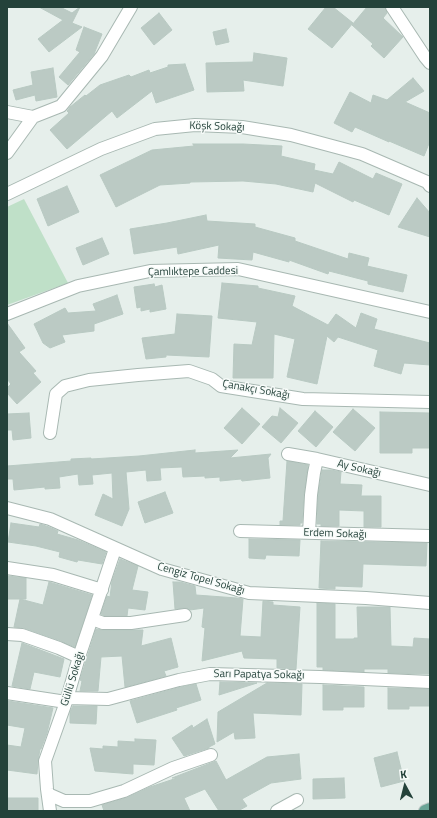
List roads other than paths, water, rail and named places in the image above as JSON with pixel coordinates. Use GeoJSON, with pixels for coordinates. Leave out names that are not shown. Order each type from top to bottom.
{"type":"FeatureCollection","features":[{"type":"Feature","properties":{"kind":"main road"},"geometry":{"type":"LineString","coordinates":[[425,811],[430,809]]}},
{"type":"Feature","properties":{"kind":"street"},"geometry":{"type":"LineString","coordinates":[[7,112],[32,117],[61,106],[102,56],[131,7]]}},
{"type":"Feature","properties":{"kind":"street"},"geometry":{"type":"LineString","coordinates":[[392,7],[430,63]]}},
{"type":"Feature","properties":{"kind":"street"},"geometry":{"type":"LineString","coordinates":[[7,153],[32,117]]}},
{"type":"Feature","properties":{"kind":"street","name":"Köşk Sokağı"},"geometry":{"type":"LineString","coordinates":[[7,194],[101,149],[155,129],[195,125],[242,127],[291,135],[362,154],[429,182]]}},
{"type":"Feature","properties":{"kind":"street","name":"Çamlıktepe Caddesi"},"geometry":{"type":"LineString","coordinates":[[7,314],[78,286],[150,271],[238,269],[430,312]]}},
{"type":"Feature","properties":{"kind":"street","name":"Çanakçı Sokağı"},"geometry":{"type":"LineString","coordinates":[[50,433],[56,394],[65,386],[89,380],[138,375],[189,371],[212,379],[221,386],[303,398],[430,402]]}},
{"type":"Feature","properties":{"kind":"street","name":"Ay Sokağı"},"geometry":{"type":"LineString","coordinates":[[288,454],[317,459],[430,486]]}},
{"type":"Feature","properties":{"kind":"street"},"geometry":{"type":"LineString","coordinates":[[309,533],[311,494],[317,459]]}},
{"type":"Feature","properties":{"kind":"street","name":"Cengiz Topel Sokağı"},"geometry":{"type":"LineString","coordinates":[[7,508],[50,519],[162,568],[249,593],[366,598],[430,603]]}},
{"type":"Feature","properties":{"kind":"street","name":"Erdem Sokağı"},"geometry":{"type":"LineString","coordinates":[[240,531],[430,536]]}},
{"type":"Feature","properties":{"kind":"street","name":"Güllü Sokağı"},"geometry":{"type":"LineString","coordinates":[[50,811],[45,761],[67,700],[79,657],[115,548]]}},
{"type":"Feature","properties":{"kind":"street"},"geometry":{"type":"LineString","coordinates":[[7,568],[53,575],[102,590]]}},
{"type":"Feature","properties":{"kind":"street"},"geometry":{"type":"LineString","coordinates":[[92,619],[103,623],[131,623],[185,615]]}},
{"type":"Feature","properties":{"kind":"street"},"geometry":{"type":"LineString","coordinates":[[7,634],[22,635],[79,657]]}},
{"type":"Feature","properties":{"kind":"street","name":"Sarı Papatya Sokağı"},"geometry":{"type":"LineString","coordinates":[[7,693],[67,700],[108,699],[179,680],[210,674],[430,682]]}},
{"type":"Feature","properties":{"kind":"street"},"geometry":{"type":"LineString","coordinates":[[48,794],[64,801],[90,801],[124,791],[172,768],[211,755]]}},
{"type":"Feature","properties":{"kind":"street"},"geometry":{"type":"LineString","coordinates":[[277,811],[297,800]]}}]}
